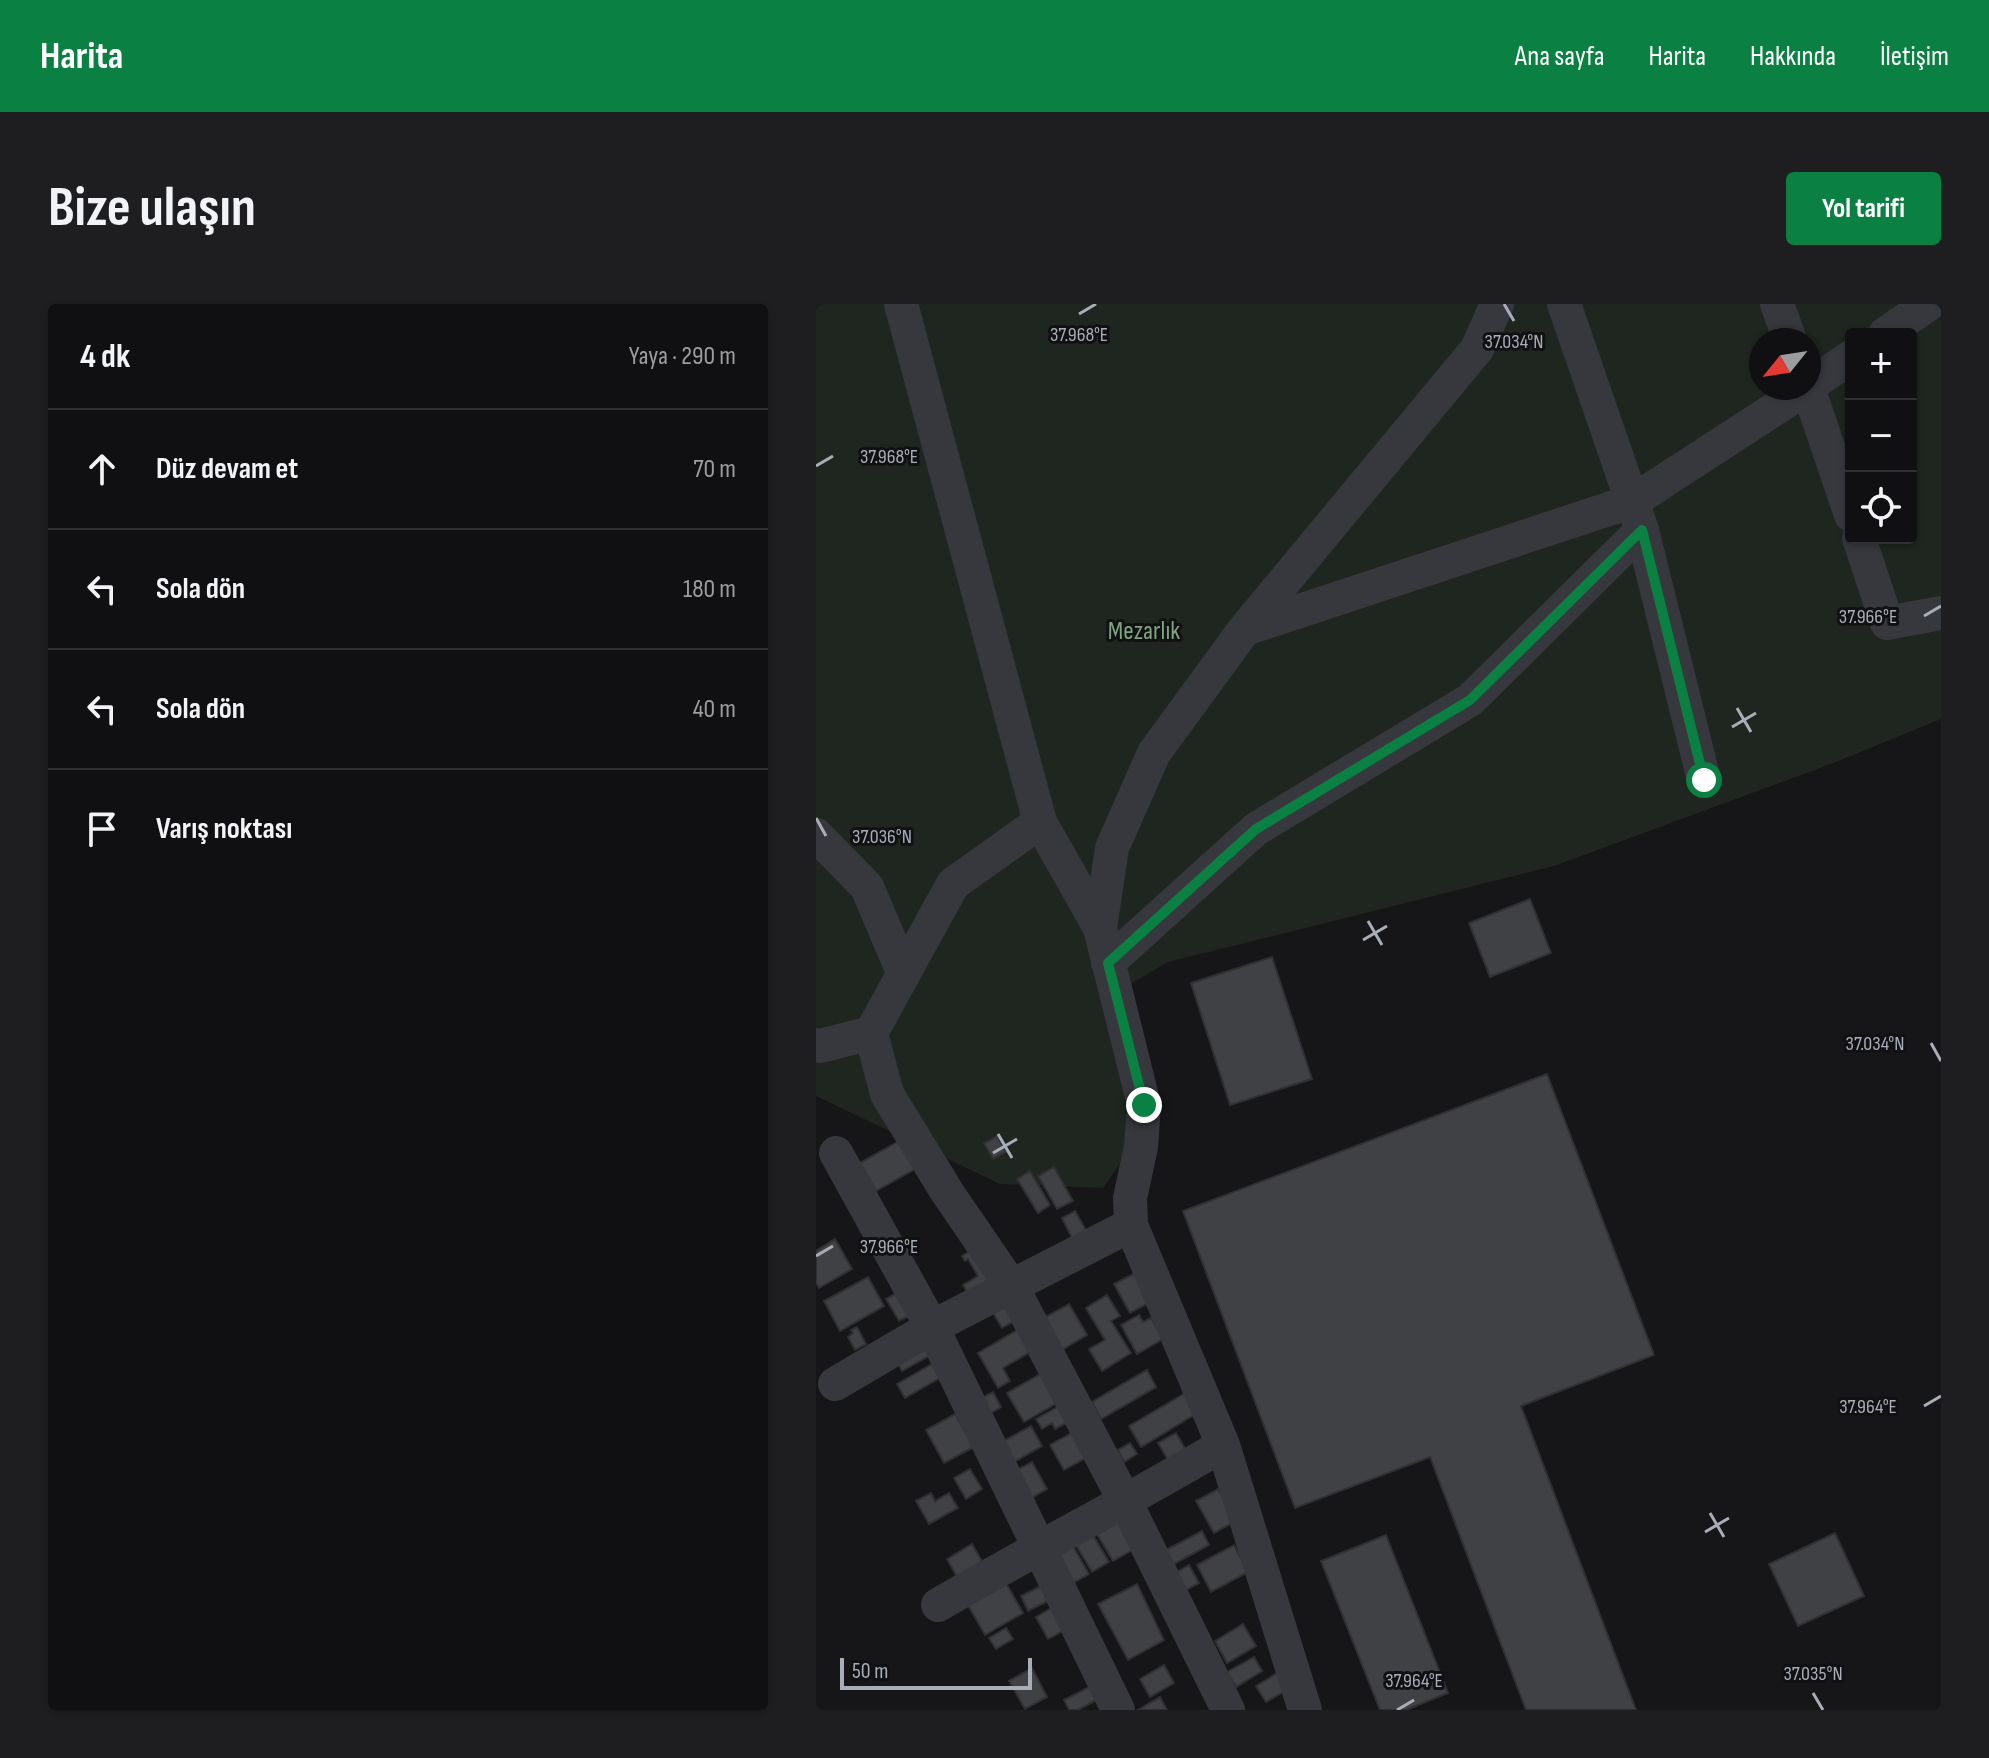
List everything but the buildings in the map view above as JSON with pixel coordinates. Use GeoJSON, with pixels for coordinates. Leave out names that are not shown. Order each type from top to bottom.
{"type":"FeatureCollection","features":[{"type":"Feature","properties":{"kind":"street"},"geometry":{"type":"LineString","coordinates":[[901,304],[1040,822],[1100,928],[1144,1105],[1141,1147],[1130,1198],[1131,1225],[1223,1445],[1305,1710]]}},
{"type":"Feature","properties":{"kind":"street"},"geometry":{"type":"LineString","coordinates":[[1100,928],[1112,848],[1154,753],[1244,630],[1477,349],[1497,304]]}},
{"type":"Feature","properties":{"kind":"street"},"geometry":{"type":"LineString","coordinates":[[1564,304],[1637,516],[1704,780]]}},
{"type":"Feature","properties":{"kind":"street"},"geometry":{"type":"LineString","coordinates":[[1777,304],[1786,328]]}},
{"type":"Feature","properties":{"kind":"street"},"geometry":{"type":"LineString","coordinates":[[1894,328],[1929,304]]}},
{"type":"Feature","properties":{"kind":"street"},"geometry":{"type":"LineString","coordinates":[[1821,378],[1845,361]]}},
{"type":"Feature","properties":{"kind":"street"},"geometry":{"type":"LineString","coordinates":[[1108,963],[1256,829],[1470,700],[1637,516],[1791,400]]}},
{"type":"Feature","properties":{"kind":"street"},"geometry":{"type":"LineString","coordinates":[[1812,400],[1845,497]]}},
{"type":"Feature","properties":{"kind":"street"},"geometry":{"type":"LineString","coordinates":[[1244,630],[1637,516]]}},
{"type":"Feature","properties":{"kind":"street"},"geometry":{"type":"LineString","coordinates":[[1861,544],[1887,623],[1941,613]]}},
{"type":"Feature","properties":{"kind":"street"},"geometry":{"type":"LineString","coordinates":[[1040,822],[953,884],[871,1033],[887,1094],[947,1192],[1012,1287],[1126,1503],[1228,1710]]}},
{"type":"Feature","properties":{"kind":"street"},"geometry":{"type":"LineString","coordinates":[[816,835],[867,887],[903,972]]}},
{"type":"Feature","properties":{"kind":"street"},"geometry":{"type":"LineString","coordinates":[[816,1045],[871,1033]]}},
{"type":"Feature","properties":{"kind":"street"},"geometry":{"type":"LineString","coordinates":[[836,1153],[932,1327],[1118,1710]]}},
{"type":"Feature","properties":{"kind":"street"},"geometry":{"type":"LineString","coordinates":[[835,1384],[932,1327],[1131,1225]]}},
{"type":"Feature","properties":{"kind":"street"},"geometry":{"type":"LineString","coordinates":[[938,1605],[1038,1547],[1126,1503],[1223,1445]]}},
{"type":"Feature","properties":{"kind":"green space","name":"Mezarlık"},"geometry":{"type":"Polygon","coordinates":[[[816,304],[1941,304],[1941,719],[1831,764],[1554,866],[1168,962],[1105,999],[1134,1144],[1103,1188],[1000,1184],[816,1096],[816,304]]]}},
{"type":"Feature","properties":{"kind":"route"},"geometry":{"type":"LineString","coordinates":[[1144,1105],[1108,963],[1256,829],[1470,700],[1642,530],[1704,780]]}}]}
